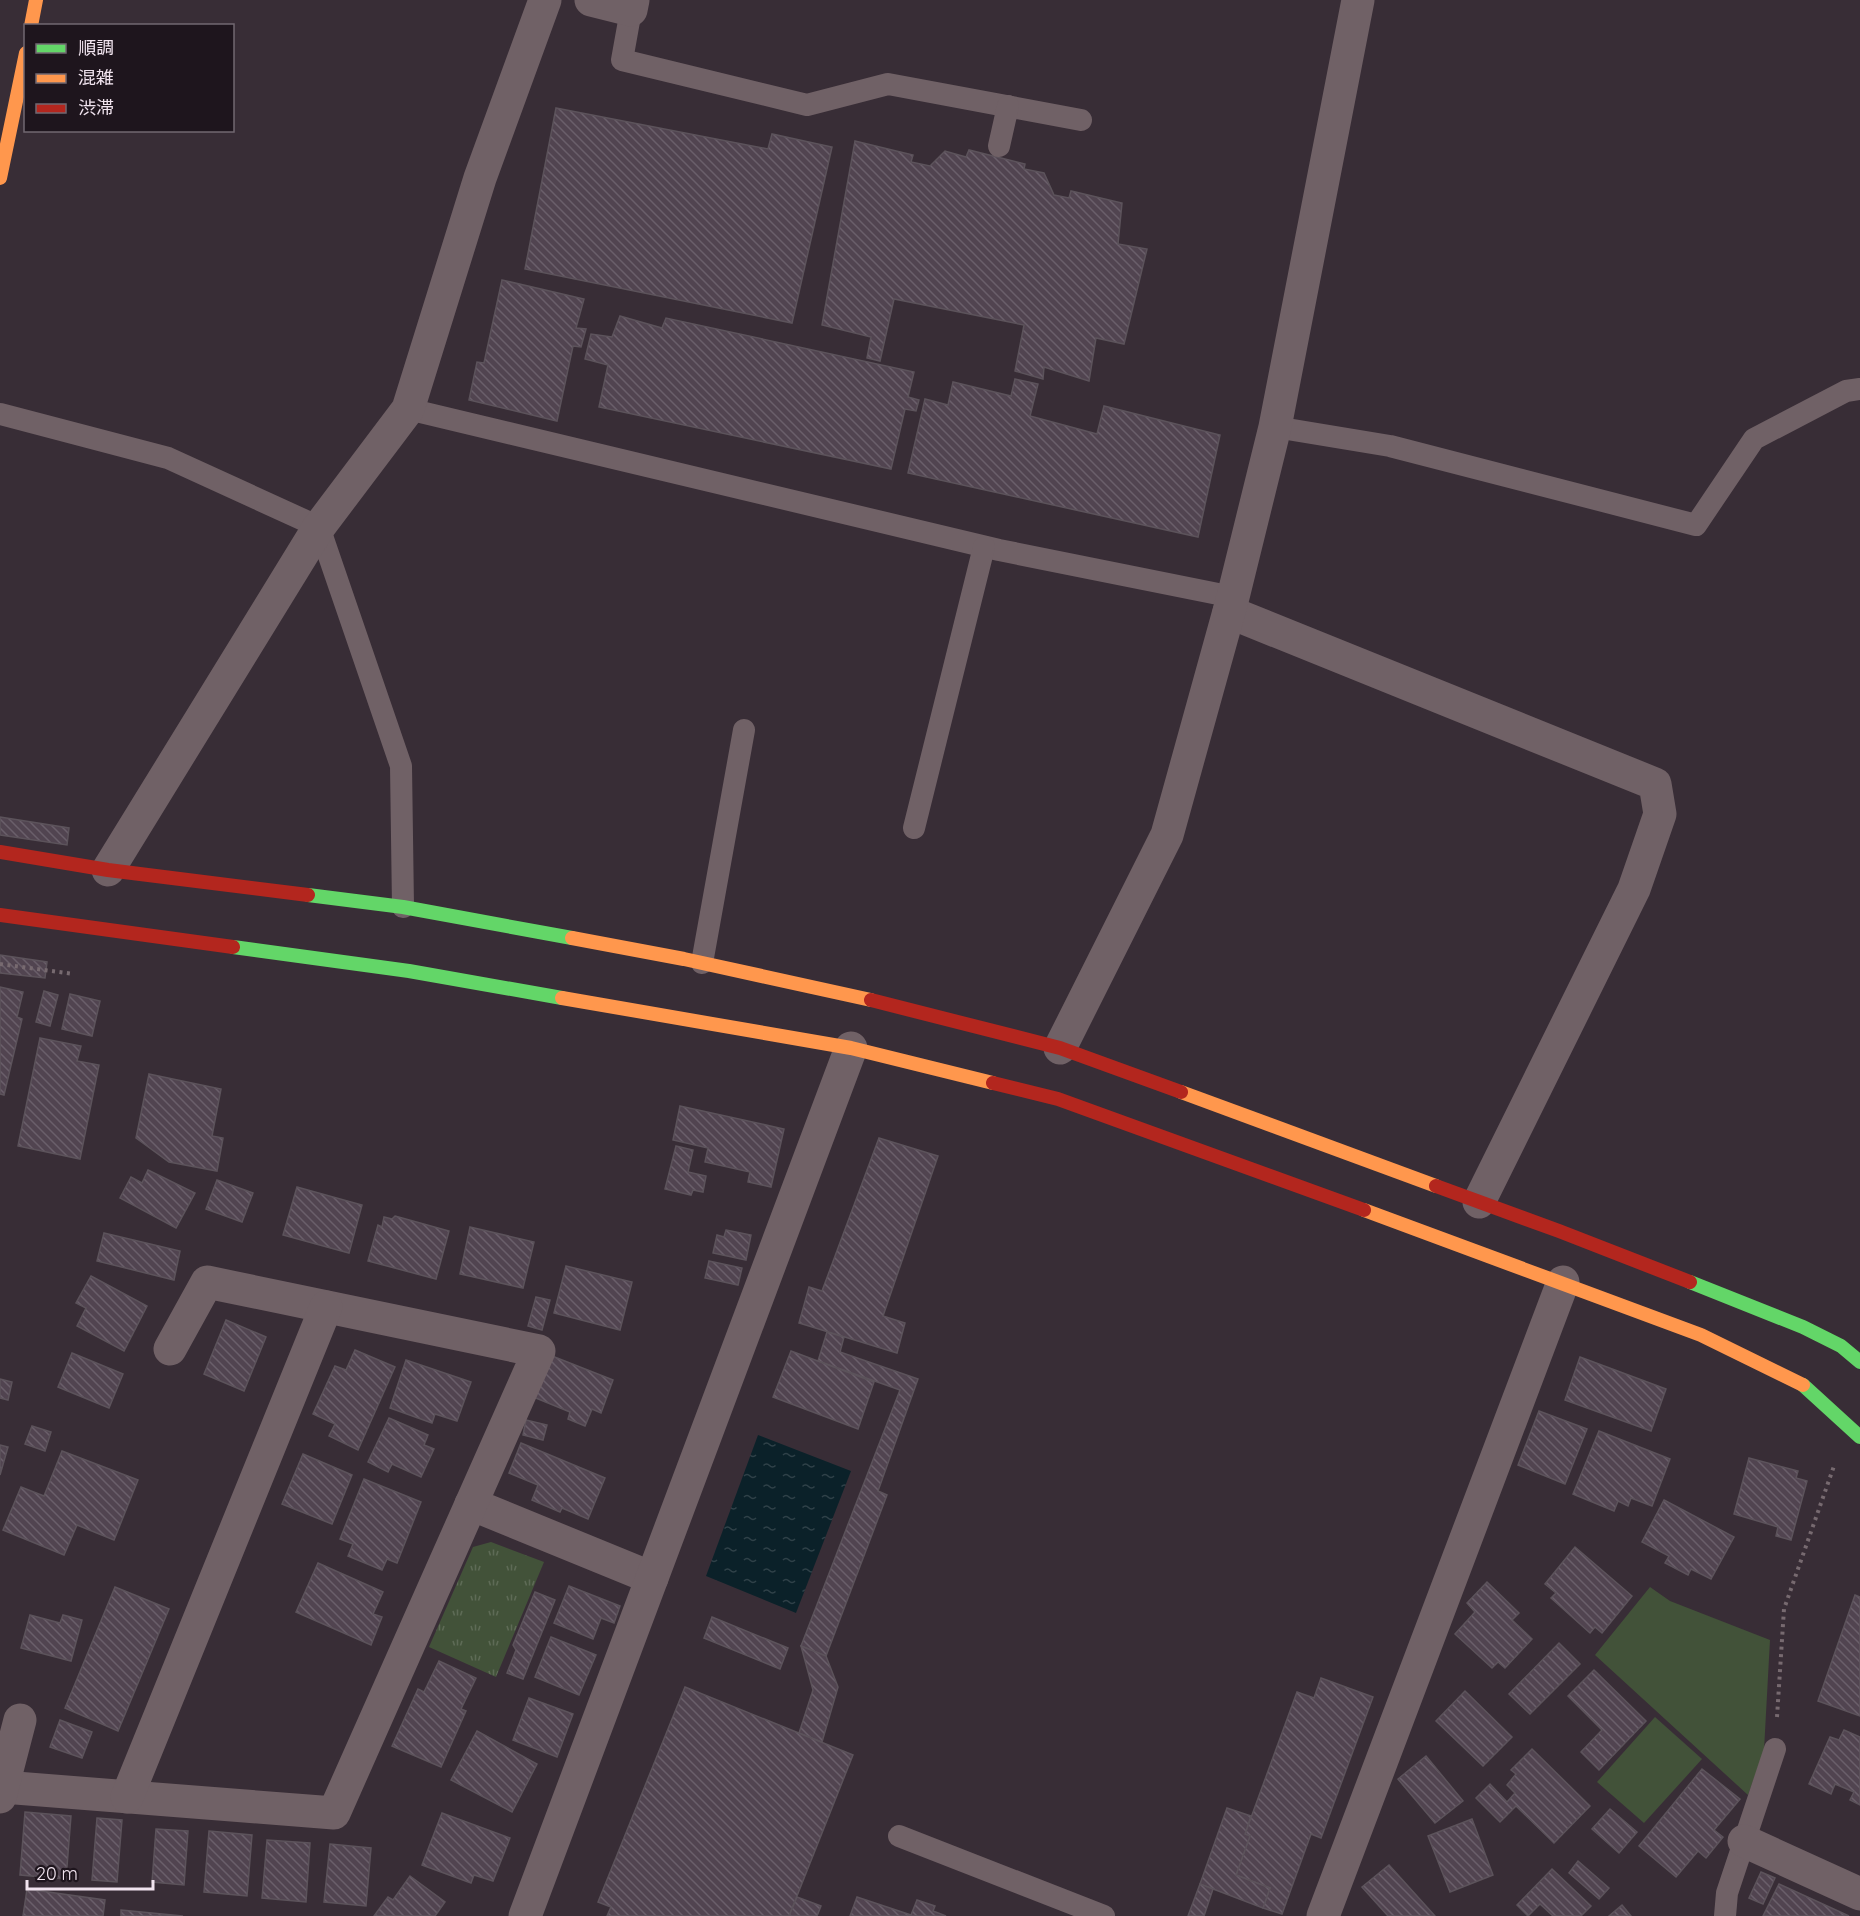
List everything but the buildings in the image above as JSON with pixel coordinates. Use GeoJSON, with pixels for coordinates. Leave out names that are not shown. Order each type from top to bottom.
{"type":"FeatureCollection","features":[{"type":"Feature","properties":{"kind":"street"},"geometry":{"type":"LineString","coordinates":[[31,24],[36,0]]}},
{"type":"Feature","properties":{"kind":"street"},"geometry":{"type":"LineString","coordinates":[[108,870],[319,527],[408,410],[480,178],[545,0]]}},
{"type":"Feature","properties":{"kind":"street"},"geometry":{"type":"LineString","coordinates":[[591,0],[632,5]]}},
{"type":"Feature","properties":{"kind":"street"},"geometry":{"type":"LineString","coordinates":[[1060,1048],[1167,835],[1231,604],[1275,427],[1358,0]]}},
{"type":"Feature","properties":{"kind":"street"},"geometry":{"type":"LineString","coordinates":[[0,178],[24,62]]}},
{"type":"Feature","properties":{"kind":"street"},"geometry":{"type":"LineString","coordinates":[[1231,604],[1655,784],[1660,814],[1634,889],[1479,1202]]}},
{"type":"Feature","properties":{"kind":"street"},"geometry":{"type":"LineString","coordinates":[[0,852],[108,870],[403,907],[702,963],[865,999],[1060,1048],[1559,1231],[1803,1327],[1841,1346],[1860,1362]]}},
{"type":"Feature","properties":{"kind":"street"},"geometry":{"type":"LineString","coordinates":[[0,915],[410,972],[851,1048],[1058,1099],[1563,1282],[1701,1335],[1804,1385],[1860,1437]]}},
{"type":"Feature","properties":{"kind":"street"},"geometry":{"type":"LineString","coordinates":[[525,1916],[851,1048]]}},
{"type":"Feature","properties":{"kind":"street"},"geometry":{"type":"LineString","coordinates":[[20,1720],[1,1792],[127,1797],[334,1813],[540,1351],[207,1282],[170,1349]]}},
{"type":"Feature","properties":{"kind":"street"},"geometry":{"type":"LineString","coordinates":[[1324,1915],[1563,1282]]}},
{"type":"Feature","properties":{"kind":"street"},"geometry":{"type":"LineString","coordinates":[[127,1797],[326,1307]]}},
{"type":"Feature","properties":{"kind":"street"},"geometry":{"type":"LineString","coordinates":[[471,1504],[652,1578]]}},
{"type":"Feature","properties":{"kind":"street"},"geometry":{"type":"LineString","coordinates":[[1744,1841],[1860,1894]]}},
{"type":"Feature","properties":{"kind":"lane"},"geometry":{"type":"LineString","coordinates":[[632,5],[622,60],[807,105],[888,84],[1082,120]]}},
{"type":"Feature","properties":{"kind":"lane"},"geometry":{"type":"LineString","coordinates":[[999,146],[1008,106]]}},
{"type":"Feature","properties":{"kind":"lane"},"geometry":{"type":"LineString","coordinates":[[1275,427],[1390,446],[1696,525],[1754,439],[1846,391],[1860,389]]}},
{"type":"Feature","properties":{"kind":"lane"},"geometry":{"type":"LineString","coordinates":[[408,410],[1231,604]]}},
{"type":"Feature","properties":{"kind":"lane"},"geometry":{"type":"LineString","coordinates":[[0,414],[168,458],[319,527],[401,766],[403,907]]}},
{"type":"Feature","properties":{"kind":"lane"},"geometry":{"type":"LineString","coordinates":[[914,828],[984,547]]}},
{"type":"Feature","properties":{"kind":"lane"},"geometry":{"type":"LineString","coordinates":[[702,963],[744,730]]}},
{"type":"Feature","properties":{"kind":"lane"},"geometry":{"type":"LineString","coordinates":[[1725,1916],[1727,1893],[1775,1749]]}},
{"type":"Feature","properties":{"kind":"lane"},"geometry":{"type":"LineString","coordinates":[[899,1836],[1104,1916]]}},
{"type":"Feature","properties":{"kind":"path"},"geometry":{"type":"LineString","coordinates":[[0,964],[74,974]]}},
{"type":"Feature","properties":{"kind":"path"},"geometry":{"type":"LineString","coordinates":[[1775,1749],[1784,1609],[1835,1463]]}},
{"type":"Feature","properties":{"kind":"green space"},"geometry":{"type":"Polygon","coordinates":[[[491,1542],[544,1562],[496,1677],[429,1647],[473,1547],[491,1542]]]}},
{"type":"Feature","properties":{"kind":"green space"},"geometry":{"type":"Polygon","coordinates":[[[1650,1587],[1670,1601],[1770,1640],[1764,1750],[1748,1795],[1595,1655],[1650,1587]]]}},
{"type":"Feature","properties":{"kind":"green space"},"geometry":{"type":"Polygon","coordinates":[[[1655,1717],[1702,1759],[1644,1823],[1597,1782],[1655,1717]]]}},
{"type":"Feature","properties":{"kind":"water"},"geometry":{"type":"Polygon","coordinates":[[[758,1435],[851,1471],[796,1613],[706,1576],[758,1435]]]}},
{"type":"Feature","properties":{"kind":"traffic: fast"},"geometry":{"type":"LineString","coordinates":[[308,895],[403,907],[572,938]]}},
{"type":"Feature","properties":{"kind":"traffic: fast"},"geometry":{"type":"LineString","coordinates":[[233,947],[409,971],[562,998]]}},
{"type":"Feature","properties":{"kind":"traffic: fast"},"geometry":{"type":"LineString","coordinates":[[1690,1282],[1803,1327],[1841,1346],[1860,1362]]}},
{"type":"Feature","properties":{"kind":"traffic: fast"},"geometry":{"type":"LineString","coordinates":[[1803,1385],[1860,1437]]}},
{"type":"Feature","properties":{"kind":"traffic: slow"},"geometry":{"type":"LineString","coordinates":[[31,24],[36,0]]}},
{"type":"Feature","properties":{"kind":"traffic: slow"},"geometry":{"type":"LineString","coordinates":[[0,178],[24,63]]}},
{"type":"Feature","properties":{"kind":"traffic: slow"},"geometry":{"type":"LineString","coordinates":[[572,938],[684,959],[871,1000]]}},
{"type":"Feature","properties":{"kind":"traffic: slow"},"geometry":{"type":"LineString","coordinates":[[562,998],[851,1048],[993,1083]]}},
{"type":"Feature","properties":{"kind":"traffic: slow"},"geometry":{"type":"LineString","coordinates":[[1181,1092],[1436,1186]]}},
{"type":"Feature","properties":{"kind":"traffic: slow"},"geometry":{"type":"LineString","coordinates":[[1364,1210],[1701,1335],[1803,1385]]}},
{"type":"Feature","properties":{"kind":"traffic: jam"},"geometry":{"type":"LineString","coordinates":[[0,852],[108,870],[308,895]]}},
{"type":"Feature","properties":{"kind":"traffic: jam"},"geometry":{"type":"LineString","coordinates":[[0,915],[233,947]]}},
{"type":"Feature","properties":{"kind":"traffic: jam"},"geometry":{"type":"LineString","coordinates":[[871,1000],[1060,1048],[1181,1092]]}},
{"type":"Feature","properties":{"kind":"traffic: jam"},"geometry":{"type":"LineString","coordinates":[[993,1083],[1058,1099],[1364,1210]]}},
{"type":"Feature","properties":{"kind":"traffic: jam"},"geometry":{"type":"LineString","coordinates":[[1436,1186],[1690,1282]]}}]}
